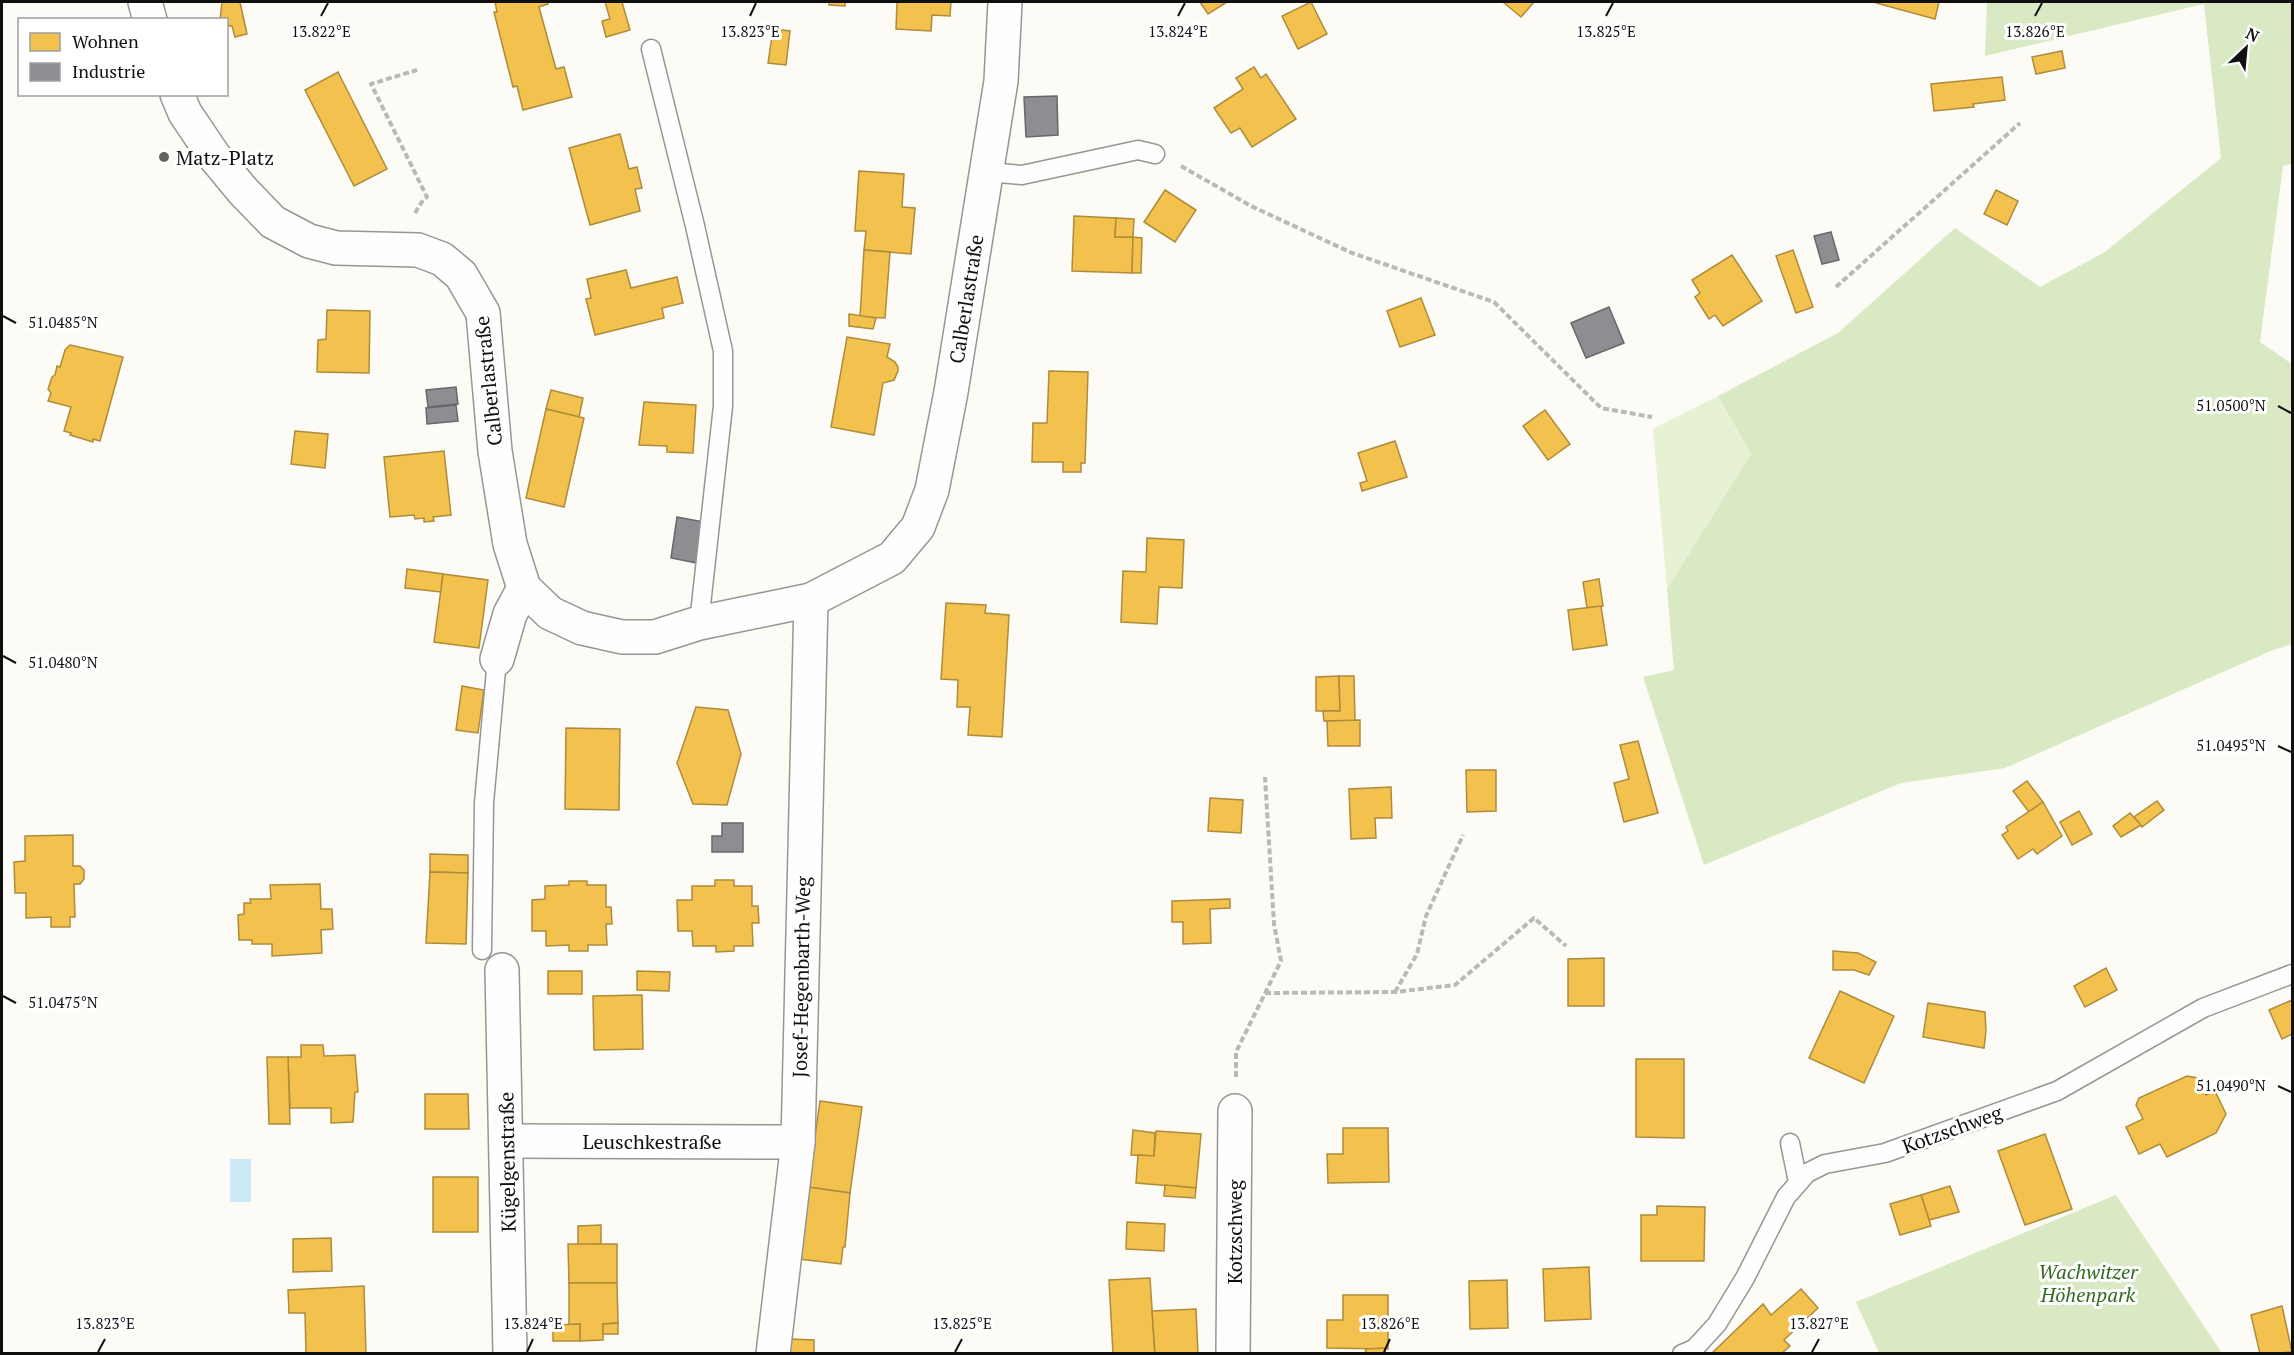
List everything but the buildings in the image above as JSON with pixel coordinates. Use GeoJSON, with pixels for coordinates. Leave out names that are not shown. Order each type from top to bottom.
{"type":"FeatureCollection","features":[{"type":"Feature","properties":{"kind":"street"},"geometry":{"type":"LineString","coordinates":[[145,2],[149,18]]}},
{"type":"Feature","properties":{"kind":"street","name":"Calberlastraße"},"geometry":{"type":"LineString","coordinates":[[178,96],[185,114],[214,156],[273,222],[309,241],[336,248],[418,250],[442,259],[461,275],[483,313],[495,451],[510,544],[524,588],[550,613],[582,628],[622,636],[656,637],[699,623],[811,600],[892,558],[918,527],[932,490],[987,172],[1001,81],[1005,2]]}},
{"type":"Feature","properties":{"kind":"street","name":"Kügelgenstraße"},"geometry":{"type":"LineString","coordinates":[[496,659],[510,614],[524,588]]}},
{"type":"Feature","properties":{"kind":"street","name":"Josef-Hegenbarth-Weg"},"geometry":{"type":"LineString","coordinates":[[773,1353],[798,1142],[811,600]]}},
{"type":"Feature","properties":{"kind":"street","name":"Kügelgenstraße"},"geometry":{"type":"LineString","coordinates":[[492,960],[507,1141],[510,1353]]}},
{"type":"Feature","properties":{"kind":"street","name":"Kotzschweg"},"geometry":{"type":"LineString","coordinates":[[1233,1353],[1235,1111]]}},
{"type":"Feature","properties":{"kind":"street","name":"Leuschkestraße"},"geometry":{"type":"LineString","coordinates":[[507,1141],[798,1142]]}},
{"type":"Feature","properties":{"kind":"lane"},"geometry":{"type":"LineString","coordinates":[[651,49],[723,351],[723,406],[699,623]]}},
{"type":"Feature","properties":{"kind":"lane"},"geometry":{"type":"LineString","coordinates":[[987,172],[1022,175],[1138,150],[1155,154]]}},
{"type":"Feature","properties":{"kind":"lane","name":"Kügelgenstraße"},"geometry":{"type":"LineString","coordinates":[[492,960],[484,803],[496,659]]}},
{"type":"Feature","properties":{"kind":"lane","name":"Kotzschweg"},"geometry":{"type":"LineString","coordinates":[[1682,1353],[1694,1349],[1717,1324],[1745,1278],[1786,1197],[1807,1173],[1825,1164],[1885,1153],[2057,1090],[2203,1008],[2292,974]]}},
{"type":"Feature","properties":{"kind":"lane"},"geometry":{"type":"LineString","coordinates":[[1790,1143],[1798,1182]]}},
{"type":"Feature","properties":{"kind":"path"},"geometry":{"type":"LineString","coordinates":[[417,70],[371,84],[427,197],[423,200]]}},
{"type":"Feature","properties":{"kind":"path"},"geometry":{"type":"LineString","coordinates":[[1836,287],[2020,123]]}},
{"type":"Feature","properties":{"kind":"path"},"geometry":{"type":"LineString","coordinates":[[1155,154],[1194,172],[1251,206],[1352,253],[1494,302],[1601,408],[1652,417]]}},
{"type":"Feature","properties":{"kind":"path"},"geometry":{"type":"LineString","coordinates":[[1235,1111],[1236,1052],[1281,961],[1274,924],[1266,777]]}},
{"type":"Feature","properties":{"kind":"path"},"geometry":{"type":"LineString","coordinates":[[1395,992],[1417,954],[1426,916],[1463,835]]}},
{"type":"Feature","properties":{"kind":"path"},"geometry":{"type":"LineString","coordinates":[[1265,993],[1395,992],[1455,985],[1534,918],[1566,946]]}},
{"type":"Feature","properties":{"kind":"green space"},"geometry":{"type":"Polygon","coordinates":[[[1987,2],[2292,2],[2292,164],[2283,166],[2260,342],[2292,364],[2292,644],[2273,650],[2005,768],[1901,783],[1704,865],[1643,677],[1674,670],[1667,589],[1751,454],[1718,396],[1838,333],[1955,228],[2040,287],[2105,252],[2221,158],[2204,4],[1985,56],[1987,2]]]}},
{"type":"Feature","properties":{"kind":"green space"},"geometry":{"type":"Polygon","coordinates":[[[1718,396],[1751,454],[1667,589],[1653,429],[1718,396]]]}},
{"type":"Feature","properties":{"kind":"green space","name":"Wachwitzer Höhenpark"},"geometry":{"type":"Polygon","coordinates":[[[2116,1195],[2222,1353],[1879,1353],[1856,1302],[2116,1195]]]}},
{"type":"Feature","properties":{"kind":"water"},"geometry":{"type":"Polygon","coordinates":[[[230,1159],[251,1159],[251,1202],[230,1202],[230,1159]]]}},
{"type":"Feature","properties":{"kind":"place","name":"Matz-Platz"},"geometry":{"type":"Point","coordinates":[164,157]}}]}
